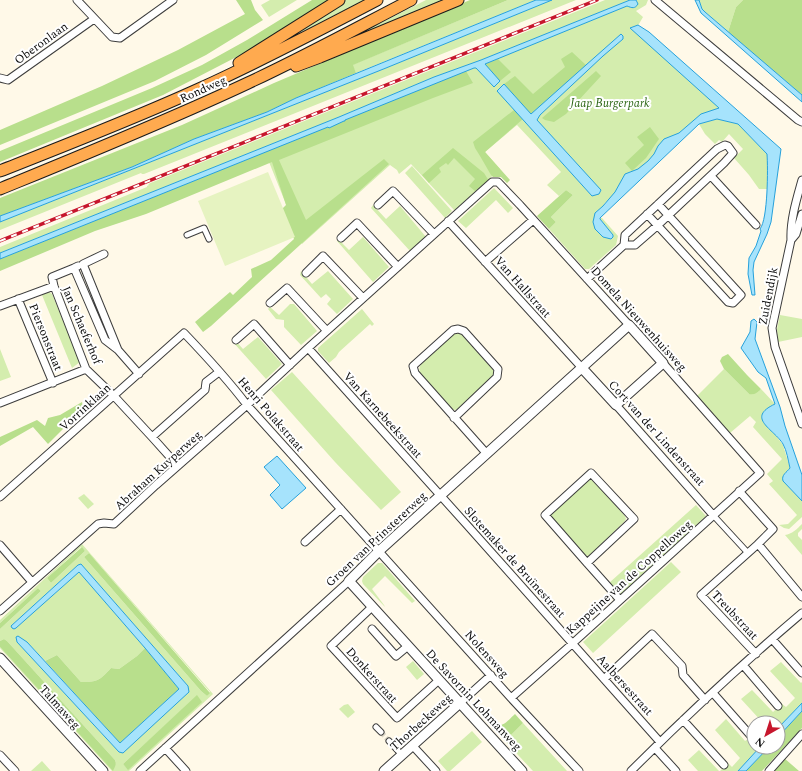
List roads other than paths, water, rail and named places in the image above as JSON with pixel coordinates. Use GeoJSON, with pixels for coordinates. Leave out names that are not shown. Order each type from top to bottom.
{"type":"FeatureCollection","features":[{"type":"Feature","properties":{"kind":"highway"},"geometry":{"type":"LineString","coordinates":[[198,89],[339,0]]}},
{"type":"Feature","properties":{"kind":"highway","name":"Rondweg"},"geometry":{"type":"LineString","coordinates":[[0,172],[128,120],[198,89],[262,59],[377,0]]}},
{"type":"Feature","properties":{"kind":"highway","name":"Rondweg"},"geometry":{"type":"LineString","coordinates":[[0,189],[144,130],[248,83],[411,0]]}},
{"type":"Feature","properties":{"kind":"highway"},"geometry":{"type":"LineString","coordinates":[[248,83],[320,57],[458,0]]}},
{"type":"Feature","properties":{"kind":"street"},"geometry":{"type":"LineString","coordinates":[[77,0],[112,37],[120,38],[173,0]]}},
{"type":"Feature","properties":{"kind":"street"},"geometry":{"type":"LineString","coordinates":[[655,0],[801,123]]}},
{"type":"Feature","properties":{"kind":"street","name":"Oberonlaan"},"geometry":{"type":"LineString","coordinates":[[0,78],[8,80],[94,19]]}},
{"type":"Feature","properties":{"kind":"street"},"geometry":{"type":"LineString","coordinates":[[587,279],[624,244],[625,235],[647,214],[716,149],[725,145],[728,146],[733,152],[724,164],[635,245],[624,244]]}},
{"type":"Feature","properties":{"kind":"street"},"geometry":{"type":"LineString","coordinates":[[710,176],[756,225]]}},
{"type":"Feature","properties":{"kind":"street","name":"Zuidendijk"},"geometry":{"type":"LineString","coordinates":[[802,180],[772,328],[775,347],[802,424]]}},
{"type":"Feature","properties":{"kind":"street","name":"Abraham Kuyperweg"},"geometry":{"type":"LineString","coordinates":[[0,611],[98,524],[114,524],[247,405],[290,364],[448,221],[492,182],[498,182]]}},
{"type":"Feature","properties":{"kind":"street","name":"Domela Nieuwenhuisweg"},"geometry":{"type":"LineString","coordinates":[[498,182],[663,363],[760,473]]}},
{"type":"Feature","properties":{"kind":"street"},"geometry":{"type":"LineString","coordinates":[[378,205],[394,191],[434,234]]}},
{"type":"Feature","properties":{"kind":"street"},"geometry":{"type":"LineString","coordinates":[[647,214],[728,302],[732,303],[741,295],[658,204]]}},
{"type":"Feature","properties":{"kind":"street","name":"Zuidendijk"},"geometry":{"type":"LineString","coordinates":[[791,240],[796,234],[802,214]]}},
{"type":"Feature","properties":{"kind":"street"},"geometry":{"type":"LineString","coordinates":[[485,262],[533,220]]}},
{"type":"Feature","properties":{"kind":"street","name":"Van Hallstraat"},"geometry":{"type":"LineString","coordinates":[[448,221],[582,368]]}},
{"type":"Feature","properties":{"kind":"street"},"geometry":{"type":"LineString","coordinates":[[341,238],[357,223],[398,267]]}},
{"type":"Feature","properties":{"kind":"street"},"geometry":{"type":"LineString","coordinates":[[187,235],[204,228],[209,239]]}},
{"type":"Feature","properties":{"kind":"street","name":"Jan Schaeferhof"},"geometry":{"type":"LineString","coordinates":[[104,254],[52,277],[54,286],[86,369],[114,396],[178,466]]}},
{"type":"Feature","properties":{"kind":"street"},"geometry":{"type":"LineString","coordinates":[[306,272],[323,256],[363,298]]}},
{"type":"Feature","properties":{"kind":"street","name":"Jan Schaeferhof"},"geometry":{"type":"LineString","coordinates":[[83,264],[118,350]]}},
{"type":"Feature","properties":{"kind":"street","name":"Jan Schaeferhof"},"geometry":{"type":"LineString","coordinates":[[74,268],[105,340],[118,350],[139,374]]}},
{"type":"Feature","properties":{"kind":"street","name":"Piersonstraat"},"geometry":{"type":"LineString","coordinates":[[0,306],[54,286]]}},
{"type":"Feature","properties":{"kind":"street"},"geometry":{"type":"LineString","coordinates":[[270,303],[287,288],[327,331]]}},
{"type":"Feature","properties":{"kind":"street","name":"Piersonstraat"},"geometry":{"type":"LineString","coordinates":[[18,299],[53,383]]}},
{"type":"Feature","properties":{"kind":"street"},"geometry":{"type":"LineString","coordinates":[[236,340],[254,324],[290,364]]}},
{"type":"Feature","properties":{"kind":"street","name":"Groen van Prinstererweg"},"geometry":{"type":"LineString","coordinates":[[140,771],[628,325]]}},
{"type":"Feature","properties":{"kind":"street"},"geometry":{"type":"LineString","coordinates":[[454,418],[497,377],[498,369],[464,331],[458,329],[453,330],[413,366],[415,373],[454,418],[487,454]]}},
{"type":"Feature","properties":{"kind":"street","name":"Henri Polakstraat"},"geometry":{"type":"LineString","coordinates":[[184,333],[380,552]]}},
{"type":"Feature","properties":{"kind":"street","name":"Vorrinklaan"},"geometry":{"type":"LineString","coordinates":[[0,497],[184,333]]}},
{"type":"Feature","properties":{"kind":"street","name":"Van Karnebeekstraat"},"geometry":{"type":"LineString","coordinates":[[308,348],[441,496]]}},
{"type":"Feature","properties":{"kind":"street"},"geometry":{"type":"LineString","coordinates":[[616,405],[663,363]]}},
{"type":"Feature","properties":{"kind":"street","name":"Cort van der Lindenstraat"},"geometry":{"type":"LineString","coordinates":[[582,368],[713,515]]}},
{"type":"Feature","properties":{"kind":"street","name":"Piersonstraat"},"geometry":{"type":"LineString","coordinates":[[0,403],[86,369]]}},
{"type":"Feature","properties":{"kind":"street"},"geometry":{"type":"LineString","coordinates":[[152,437],[204,390],[206,382],[219,372]]}},
{"type":"Feature","properties":{"kind":"street"},"geometry":{"type":"LineString","coordinates":[[587,563],[634,519],[591,473],[545,515],[587,563],[620,600]]}},
{"type":"Feature","properties":{"kind":"street","name":"Kappeijne van de Coppelloweg"},"geometry":{"type":"LineString","coordinates":[[511,698],[760,473]]}},
{"type":"Feature","properties":{"kind":"street","name":"Treubstraat"},"geometry":{"type":"LineString","coordinates":[[739,491],[773,529],[701,595],[756,654]]}},
{"type":"Feature","properties":{"kind":"street","name":"Slotemaker de Bruïnestraat"},"geometry":{"type":"LineString","coordinates":[[441,496],[573,643]]}},
{"type":"Feature","properties":{"kind":"street"},"geometry":{"type":"LineString","coordinates":[[305,542],[341,510]]}},
{"type":"Feature","properties":{"kind":"street"},"geometry":{"type":"LineString","coordinates":[[713,515],[748,553]]}},
{"type":"Feature","properties":{"kind":"street"},"geometry":{"type":"LineString","coordinates":[[758,544],[802,597]]}},
{"type":"Feature","properties":{"kind":"street"},"geometry":{"type":"LineString","coordinates":[[0,545],[32,582]]}},
{"type":"Feature","properties":{"kind":"street","name":"Nolensweg"},"geometry":{"type":"LineString","coordinates":[[380,552],[511,698],[579,771]]}},
{"type":"Feature","properties":{"kind":"street","name":"De Savornin Lohmanweg"},"geometry":{"type":"LineString","coordinates":[[349,581],[522,771]]}},
{"type":"Feature","properties":{"kind":"street","name":"Donkerstraat"},"geometry":{"type":"LineString","coordinates":[[372,607],[331,646],[376,696],[397,718],[439,680]]}},
{"type":"Feature","properties":{"kind":"street"},"geometry":{"type":"LineString","coordinates":[[631,771],[683,720],[802,613]]}},
{"type":"Feature","properties":{"kind":"street"},"geometry":{"type":"LineString","coordinates":[[372,629],[396,656],[408,646]]}},
{"type":"Feature","properties":{"kind":"street"},"geometry":{"type":"LineString","coordinates":[[604,679],[652,634],[682,666],[683,675],[705,700]]}},
{"type":"Feature","properties":{"kind":"street"},"geometry":{"type":"LineString","coordinates":[[772,639],[802,673]]}},
{"type":"Feature","properties":{"kind":"street","name":"Aalbersestraat"},"geometry":{"type":"LineString","coordinates":[[573,643],[660,742]]}},
{"type":"Feature","properties":{"kind":"street","name":"Talmaweg"},"geometry":{"type":"LineString","coordinates":[[0,658],[98,769]]}},
{"type":"Feature","properties":{"kind":"street"},"geometry":{"type":"LineString","coordinates":[[743,665],[778,706]]}},
{"type":"Feature","properties":{"kind":"street","name":"Thorbeckeweg"},"geometry":{"type":"LineString","coordinates":[[384,771],[491,675]]}},
{"type":"Feature","properties":{"kind":"street"},"geometry":{"type":"LineString","coordinates":[[713,693],[746,730]]}},
{"type":"Feature","properties":{"kind":"street"},"geometry":{"type":"LineString","coordinates":[[683,720],[724,765]]}},
{"type":"Feature","properties":{"kind":"street"},"geometry":{"type":"LineString","coordinates":[[376,727],[381,732]]}},
{"type":"Feature","properties":{"kind":"street"},"geometry":{"type":"LineString","coordinates":[[769,771],[802,734]]}},
{"type":"Feature","properties":{"kind":"street"},"geometry":{"type":"LineString","coordinates":[[389,741],[402,754]]}},
{"type":"Feature","properties":{"kind":"street"},"geometry":{"type":"LineString","coordinates":[[412,745],[436,771]]}},
{"type":"Feature","properties":{"kind":"street"},"geometry":{"type":"LineString","coordinates":[[165,748],[186,771]]}},
{"type":"Feature","properties":{"kind":"street"},"geometry":{"type":"LineString","coordinates":[[655,748],[676,771]]}},
{"type":"Feature","properties":{"kind":"street"},"geometry":{"type":"LineString","coordinates":[[0,755],[15,771]]}},
{"type":"Feature","properties":{"kind":"water"},"geometry":{"type":"Polygon","coordinates":[[[536,0],[552,0],[0,222],[0,216],[132,167],[194,139],[267,112],[296,98],[536,0]]]}},
{"type":"Feature","properties":{"kind":"water"},"geometry":{"type":"Polygon","coordinates":[[[630,0],[636,0],[638,4],[636,7],[633,8],[627,6],[485,64],[500,81],[494,87],[476,68],[474,68],[345,120],[329,128],[328,127],[0,259],[0,253],[339,117],[434,77],[481,60],[630,0]]]}},
{"type":"Feature","properties":{"kind":"water"},"geometry":{"type":"Polygon","coordinates":[[[695,0],[699,0],[702,9],[705,12],[802,95],[802,102],[701,13],[695,0]]]}},
{"type":"Feature","properties":{"kind":"water"},"geometry":{"type":"Polygon","coordinates":[[[638,25],[649,32],[781,149],[771,222],[754,262],[753,270],[755,295],[752,295],[748,274],[749,258],[756,246],[765,215],[767,193],[767,154],[738,124],[717,119],[699,124],[600,218],[613,237],[611,239],[603,237],[595,229],[593,222],[595,213],[615,192],[625,174],[638,169],[648,161],[664,139],[679,133],[701,114],[719,108],[630,28],[638,25]]]}},
{"type":"Feature","properties":{"kind":"water"},"geometry":{"type":"Polygon","coordinates":[[[621,34],[623,39],[540,115],[537,120],[601,190],[599,194],[592,196],[497,91],[504,84],[531,114],[621,34]]]}},
{"type":"Feature","properties":{"kind":"water"},"geometry":{"type":"Polygon","coordinates":[[[754,319],[757,322],[755,339],[780,407],[802,475],[802,501],[783,481],[784,475],[790,468],[786,450],[779,439],[764,424],[762,419],[762,414],[766,409],[775,404],[766,378],[758,372],[741,348],[750,332],[751,321],[754,319]]]}},
{"type":"Feature","properties":{"kind":"water"},"geometry":{"type":"Polygon","coordinates":[[[277,456],[306,488],[282,509],[270,495],[280,485],[264,467],[277,456]]]}},
{"type":"Feature","properties":{"kind":"water"},"geometry":{"type":"Polygon","coordinates":[[[81,564],[188,686],[189,692],[123,753],[119,752],[17,642],[16,637],[18,636],[27,642],[120,743],[179,689],[79,572],[16,628],[14,629],[11,626],[78,565],[81,564]]]}},
{"type":"Feature","properties":{"kind":"water"},"geometry":{"type":"Polygon","coordinates":[[[802,703],[802,711],[786,728],[786,720],[802,703]]]}},
{"type":"Feature","properties":{"kind":"water"},"geometry":{"type":"Polygon","coordinates":[[[753,755],[761,755],[746,771],[738,771],[753,755]]]}},
{"type":"Feature","properties":{"kind":"tunnel"},"geometry":{"type":"LineString","coordinates":[[381,732],[389,741]]}},
{"type":"Feature","properties":{"kind":"railway"},"geometry":{"type":"LineString","coordinates":[[0,241],[597,0]]}},
{"type":"Feature","properties":{"kind":"park label","name":"Jaap Burgerpark"},"geometry":{"type":"Point","coordinates":[610,103]}}]}
